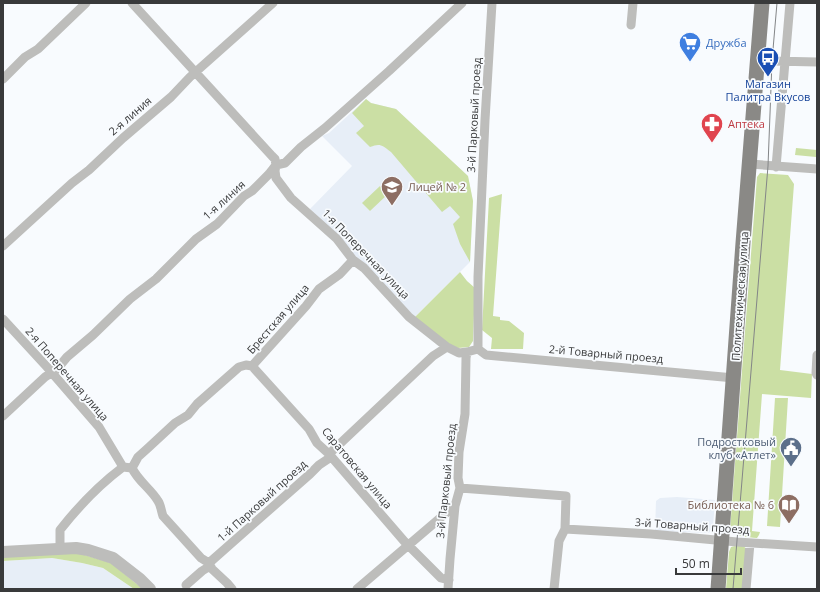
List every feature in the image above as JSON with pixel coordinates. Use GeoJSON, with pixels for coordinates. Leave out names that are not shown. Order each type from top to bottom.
{"type":"FeatureCollection","features":[{"type":"Feature","properties":{"kind":"main road","name":"Политехническая улица"},"geometry":{"type":"LineString","coordinates":[[718,589],[762,3]]}},
{"type":"Feature","properties":{"kind":"street"},"geometry":{"type":"LineString","coordinates":[[3,79],[25,57],[38,49],[86,3]]}},
{"type":"Feature","properties":{"kind":"street","name":"1-я Поперечная улица"},"geometry":{"type":"LineString","coordinates":[[132,3],[272,156],[276,165],[276,178],[291,198],[337,239],[353,260],[364,268],[409,317],[447,347],[459,353],[478,349]]}},
{"type":"Feature","properties":{"kind":"street","name":"2-я линия"},"geometry":{"type":"LineString","coordinates":[[3,246],[171,97],[273,3]]}},
{"type":"Feature","properties":{"kind":"street","name":"1-я линия"},"geometry":{"type":"LineString","coordinates":[[3,416],[45,377],[57,369],[67,357],[93,335],[130,299],[156,279],[196,239],[217,224],[244,196],[252,191],[269,174],[276,165],[285,163],[462,3]]}},
{"type":"Feature","properties":{"kind":"street","name":"3-й Парковый проезд"},"geometry":{"type":"LineString","coordinates":[[478,349],[479,262],[492,3]]}},
{"type":"Feature","properties":{"kind":"street"},"geometry":{"type":"LineString","coordinates":[[631,26],[633,3]]}},
{"type":"Feature","properties":{"kind":"street"},"geometry":{"type":"LineString","coordinates":[[776,167],[790,3]]}},
{"type":"Feature","properties":{"kind":"street"},"geometry":{"type":"LineString","coordinates":[[758,60],[817,62]]}},
{"type":"Feature","properties":{"kind":"street"},"geometry":{"type":"LineString","coordinates":[[750,164],[817,169]]}},
{"type":"Feature","properties":{"kind":"street","name":"Брестская улица"},"geometry":{"type":"LineString","coordinates":[[60,548],[60,530],[92,494],[127,468],[175,423],[188,415],[197,404],[240,367],[246,365],[252,366],[306,306],[319,289],[340,274],[353,260]]}},
{"type":"Feature","properties":{"kind":"street","name":"2-я Поперечная улица"},"geometry":{"type":"LineString","coordinates":[[3,319],[99,427],[127,468],[135,474],[159,502],[163,516],[201,558],[228,583],[232,589]]}},
{"type":"Feature","properties":{"kind":"street","name":"1-й Парковый проезд"},"geometry":{"type":"LineString","coordinates":[[186,585],[310,474],[433,356],[447,347]]}},
{"type":"Feature","properties":{"kind":"street","name":"2-й Товарный проезд"},"geometry":{"type":"LineString","coordinates":[[478,349],[486,355],[734,378]]}},
{"type":"Feature","properties":{"kind":"street","name":"3-й Парковый проезд"},"geometry":{"type":"LineString","coordinates":[[449,585],[455,506],[460,488],[458,478],[459,452],[465,414],[467,352]]}},
{"type":"Feature","properties":{"kind":"street"},"geometry":{"type":"LineString","coordinates":[[817,355],[817,375]]}},
{"type":"Feature","properties":{"kind":"street","name":"Саратовская улица"},"geometry":{"type":"LineString","coordinates":[[252,366],[408,545],[449,585]]}},
{"type":"Feature","properties":{"kind":"street"},"geometry":{"type":"LineString","coordinates":[[460,488],[566,496],[565,529],[559,541],[554,589]]}},
{"type":"Feature","properties":{"kind":"street"},"geometry":{"type":"LineString","coordinates":[[357,589],[455,506]]}},
{"type":"Feature","properties":{"kind":"street","name":"3-й Товарный проезд"},"geometry":{"type":"LineString","coordinates":[[565,529],[817,547]]}},
{"type":"Feature","properties":{"kind":"street"},"geometry":{"type":"LineString","coordinates":[[746,589],[750,543]]}},
{"type":"Feature","properties":{"kind":"street"},"geometry":{"type":"LineString","coordinates":[[3,552],[60,548],[88,550],[113,558],[140,579],[150,589]]}},
{"type":"Feature","properties":{"kind":"shaded area","name":"Лицей № 2"},"geometry":{"type":"Polygon","coordinates":[[[366,99],[371,103],[396,109],[468,176],[473,201],[470,262],[415,317],[310,209],[352,166],[322,136],[329,133],[366,99]]]}},
{"type":"Feature","properties":{"kind":"shaded area"},"geometry":{"type":"Polygon","coordinates":[[[677,497],[715,500],[713,527],[709,533],[655,531],[656,501],[660,498],[677,497]]]}},
{"type":"Feature","properties":{"kind":"shaded area"},"geometry":{"type":"Polygon","coordinates":[[[52,558],[103,568],[134,589],[3,589],[3,561],[52,558]]]}},
{"type":"Feature","properties":{"kind":"green space"},"geometry":{"type":"Polygon","coordinates":[[[366,99],[371,103],[396,109],[468,176],[473,201],[470,262],[460,244],[453,224],[460,217],[450,206],[442,212],[391,152],[381,145],[370,147],[356,133],[364,126],[352,113],[366,99]]]}},
{"type":"Feature","properties":{"kind":"green space"},"geometry":{"type":"Polygon","coordinates":[[[796,148],[817,150],[816,157],[795,155],[796,148]]]}},
{"type":"Feature","properties":{"kind":"green space"},"geometry":{"type":"Polygon","coordinates":[[[760,173],[788,175],[794,184],[780,370],[812,374],[811,398],[762,394],[752,531],[760,532],[757,538],[739,535],[730,530],[757,177],[760,173]]]}},
{"type":"Feature","properties":{"kind":"green space"},"geometry":{"type":"Polygon","coordinates":[[[380,186],[388,194],[370,211],[362,203],[380,186]]]}},
{"type":"Feature","properties":{"kind":"green space"},"geometry":{"type":"Polygon","coordinates":[[[502,194],[493,316],[500,317],[500,320],[509,321],[524,333],[523,349],[491,349],[492,338],[482,330],[489,198],[502,194]]]}},
{"type":"Feature","properties":{"kind":"green space"},"geometry":{"type":"Polygon","coordinates":[[[460,272],[475,288],[473,341],[469,347],[458,348],[447,345],[415,317],[460,272]]]}},
{"type":"Feature","properties":{"kind":"green space"},"geometry":{"type":"Polygon","coordinates":[[[775,398],[788,398],[780,527],[767,526],[775,398]]]}},
{"type":"Feature","properties":{"kind":"green space"},"geometry":{"type":"Polygon","coordinates":[[[743,546],[747,549],[745,589],[726,589],[729,552],[731,547],[743,546]]]}},
{"type":"Feature","properties":{"kind":"green space"},"geometry":{"type":"Polygon","coordinates":[[[75,552],[111,563],[143,589],[134,589],[103,568],[82,563],[52,558],[3,561],[3,555],[75,552]]]}},
{"type":"Feature","properties":{"kind":"tram line"},"geometry":{"type":"LineString","coordinates":[[733,589],[768,166],[772,61],[777,3]]}},
{"type":"Feature","properties":{"kind":"place","name":"Дружба"},"geometry":{"type":"Point","coordinates":[690,62]}},
{"type":"Feature","properties":{"kind":"place","name":"Магазин Палитра Вкусов"},"geometry":{"type":"Point","coordinates":[768,78]}},
{"type":"Feature","properties":{"kind":"place","name":"Аптека"},"geometry":{"type":"Point","coordinates":[712,144]}},
{"type":"Feature","properties":{"kind":"place","name":"Лицей № 2"},"geometry":{"type":"Point","coordinates":[392,206]}},
{"type":"Feature","properties":{"kind":"place","name":"Подростковый клуб «Атлет»"},"geometry":{"type":"Point","coordinates":[791,468]}},
{"type":"Feature","properties":{"kind":"place","name":"Библиотека № 6"},"geometry":{"type":"Point","coordinates":[789,524]}}]}
